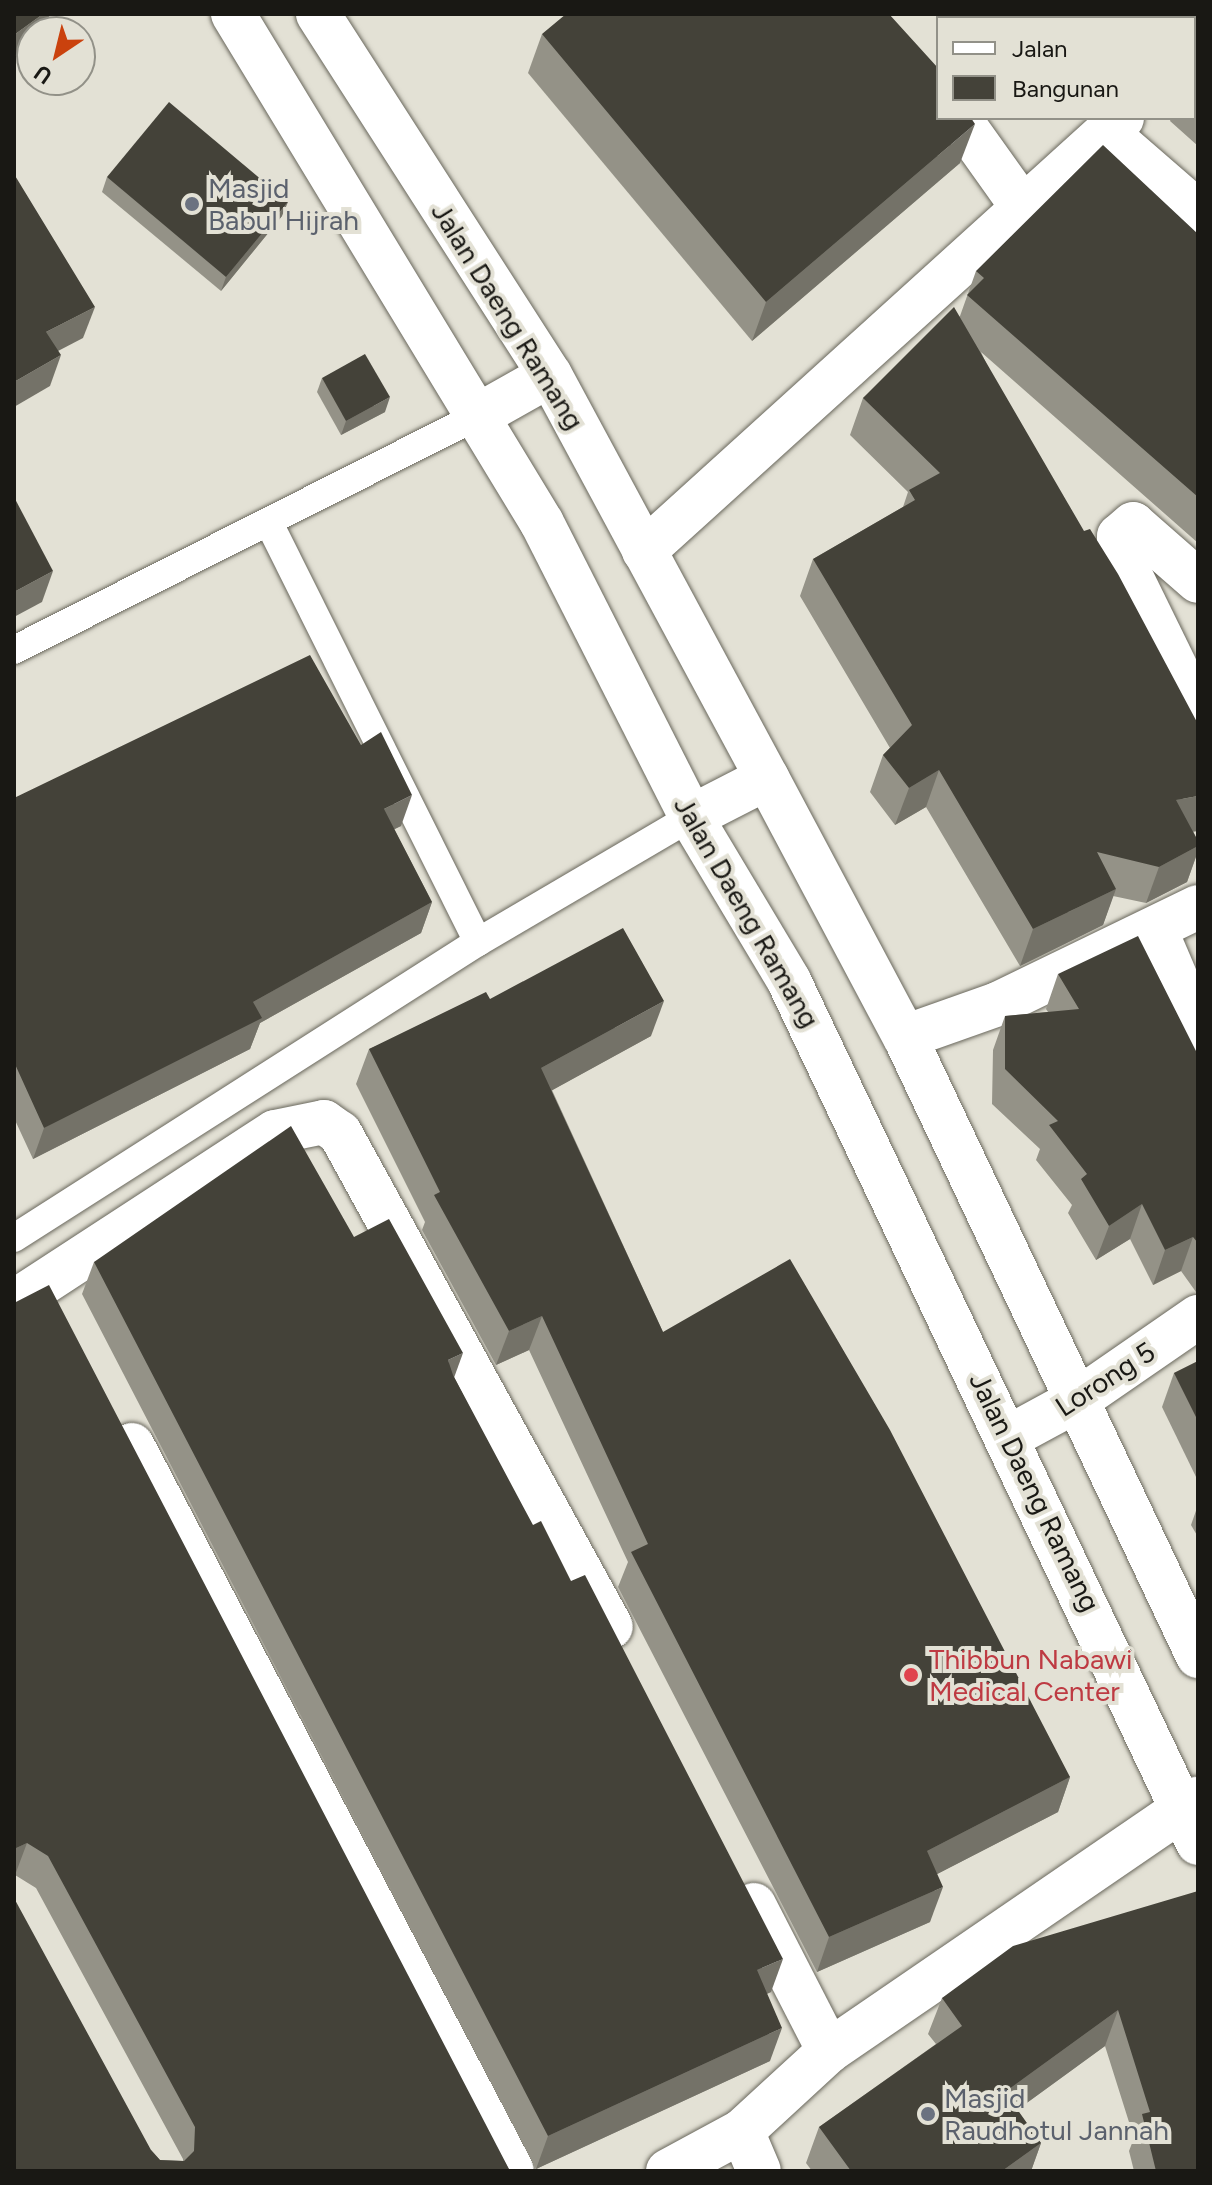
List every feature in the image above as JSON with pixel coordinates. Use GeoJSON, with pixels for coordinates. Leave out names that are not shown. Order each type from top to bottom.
{"type":"FeatureCollection","features":[{"type":"Feature","properties":{"kind":"street","name":"Jalan Daeng Ramang"},"geometry":{"type":"LineString","coordinates":[[233,14],[479,415],[691,817],[838,1076],[1192,1815]]}},
{"type":"Feature","properties":{"kind":"street","name":"Jalan Daeng Ramang"},"geometry":{"type":"LineString","coordinates":[[318,14],[550,375],[767,778],[905,1037],[1198,1656]]}},
{"type":"Feature","properties":{"kind":"street"},"geometry":{"type":"LineString","coordinates":[[960,120],[1021,205]]}},
{"type":"Feature","properties":{"kind":"street"},"geometry":{"type":"LineString","coordinates":[[644,551],[1021,205],[1114,126],[1198,212]]}},
{"type":"Feature","properties":{"kind":"street"},"geometry":{"type":"LineString","coordinates":[[479,415],[550,375]]}},
{"type":"Feature","properties":{"kind":"street"},"geometry":{"type":"LineString","coordinates":[[1198,581],[1133,524],[1119,536],[1119,552],[1198,713]]}},
{"type":"Feature","properties":{"kind":"street"},"geometry":{"type":"LineString","coordinates":[[691,817],[767,778]]}},
{"type":"Feature","properties":{"kind":"street"},"geometry":{"type":"LineString","coordinates":[[905,1037],[998,1004],[1198,907]]}},
{"type":"Feature","properties":{"kind":"street"},"geometry":{"type":"LineString","coordinates":[[1155,929],[1198,1030]]}},
{"type":"Feature","properties":{"kind":"street"},"geometry":{"type":"LineString","coordinates":[[68,1322],[30,1291],[275,1132],[324,1122],[340,1133],[628,1659]]}},
{"type":"Feature","properties":{"kind":"street","name":"Lorong 5"},"geometry":{"type":"LineString","coordinates":[[1009,1437],[1079,1399],[1198,1317]]}},
{"type":"Feature","properties":{"kind":"street"},"geometry":{"type":"LineString","coordinates":[[113,1407],[512,2171]]}},
{"type":"Feature","properties":{"kind":"street"},"geometry":{"type":"LineString","coordinates":[[668,2171],[742,2131],[829,2051],[1192,1815]]}},
{"type":"Feature","properties":{"kind":"street"},"geometry":{"type":"LineString","coordinates":[[736,1869],[829,2051]]}},
{"type":"Feature","properties":{"kind":"street"},"geometry":{"type":"LineString","coordinates":[[742,2131],[759,2171]]}},
{"type":"Feature","properties":{"kind":"lane"},"geometry":{"type":"LineString","coordinates":[[14,650],[270,525],[479,415]]}},
{"type":"Feature","properties":{"kind":"lane"},"geometry":{"type":"LineString","coordinates":[[270,525],[478,942]]}},
{"type":"Feature","properties":{"kind":"lane"},"geometry":{"type":"LineString","coordinates":[[14,1238],[478,942],[691,817]]}},
{"type":"Feature","properties":{"kind":"building"},"geometry":{"type":"Polygon","coordinates":[[[14,14],[43,14],[16,16],[14,35],[14,14]]]}},
{"type":"Feature","properties":{"kind":"building"},"geometry":{"type":"Polygon","coordinates":[[[566,14],[889,14],[936,66],[936,120],[972,120],[975,124],[766,302],[542,34],[566,14]]]}},
{"type":"Feature","properties":{"kind":"building"},"geometry":{"type":"Polygon","coordinates":[[[968,14],[1104,14],[1102,16],[968,14]]]}},
{"type":"Feature","properties":{"kind":"building"},"geometry":{"type":"Polygon","coordinates":[[[1120,14],[1148,14],[1145,16],[1120,14]]]}},
{"type":"Feature","properties":{"kind":"building"},"geometry":{"type":"Polygon","coordinates":[[[1198,72],[1198,109],[1196,107],[1198,72]]]}},
{"type":"Feature","properties":{"kind":"building","name":"Masjid Babul Hijrah"},"geometry":{"type":"Polygon","coordinates":[[[169,102],[288,202],[226,277],[107,177],[169,102]]]}},
{"type":"Feature","properties":{"kind":"building"},"geometry":{"type":"Polygon","coordinates":[[[1103,145],[1198,234],[1198,497],[967,295],[984,278],[976,271],[1103,145]]]}},
{"type":"Feature","properties":{"kind":"building"},"geometry":{"type":"Polygon","coordinates":[[[14,174],[95,307],[46,332],[61,355],[14,382],[14,174]]]}},
{"type":"Feature","properties":{"kind":"building"},"geometry":{"type":"Polygon","coordinates":[[[954,307],[1084,531],[1090,529],[1118,574],[1198,724],[1198,796],[1176,800],[1198,846],[1159,867],[1097,852],[1116,889],[1033,929],[939,770],[909,788],[883,755],[912,725],[813,559],[915,500],[909,490],[940,473],[863,398],[954,307]]]}},
{"type":"Feature","properties":{"kind":"building"},"geometry":{"type":"Polygon","coordinates":[[[365,354],[390,397],[346,421],[322,378],[365,354]]]}},
{"type":"Feature","properties":{"kind":"building"},"geometry":{"type":"Polygon","coordinates":[[[14,497],[53,571],[14,592],[14,497]]]}},
{"type":"Feature","properties":{"kind":"building"},"geometry":{"type":"Polygon","coordinates":[[[310,655],[361,745],[381,732],[412,795],[384,809],[432,902],[253,1002],[262,1018],[44,1128],[14,1062],[14,798],[310,655]]]}},
{"type":"Feature","properties":{"kind":"building"},"geometry":{"type":"Polygon","coordinates":[[[623,928],[664,1001],[541,1068],[663,1332],[790,1259],[890,1430],[1070,1777],[927,1851],[943,1887],[829,1937],[631,1552],[648,1544],[542,1316],[509,1331],[434,1195],[440,1192],[369,1049],[486,992],[490,999],[623,928]]]}},
{"type":"Feature","properties":{"kind":"building"},"geometry":{"type":"Polygon","coordinates":[[[1138,936],[1198,1055],[1198,1243],[1193,1237],[1165,1250],[1142,1204],[1109,1226],[1081,1179],[1087,1174],[1049,1125],[1058,1121],[1005,1069],[1005,1016],[1079,1009],[1058,974],[1138,936]]]}},
{"type":"Feature","properties":{"kind":"building"},"geometry":{"type":"Polygon","coordinates":[[[291,1126],[354,1237],[389,1219],[463,1353],[448,1360],[453,1375],[533,1525],[541,1521],[571,1581],[585,1575],[783,1959],[757,1970],[782,2028],[548,2136],[94,1262],[291,1126]]]}},
{"type":"Feature","properties":{"kind":"building"},"geometry":{"type":"Polygon","coordinates":[[[49,1285],[510,2171],[14,2171],[14,1898],[151,2150],[160,2160],[184,2161],[194,2151],[195,2127],[48,1856],[27,1843],[14,1849],[14,1303],[49,1285]]]}},
{"type":"Feature","properties":{"kind":"building"},"geometry":{"type":"Polygon","coordinates":[[[1198,1361],[1198,1421],[1174,1373],[1198,1361]]]}},
{"type":"Feature","properties":{"kind":"building"},"geometry":{"type":"Polygon","coordinates":[[[1198,1891],[1198,2171],[1156,2171],[1142,2114],[1150,2112],[1118,2010],[1005,2092],[1041,2143],[1002,2171],[851,2171],[819,2127],[962,2026],[942,1998],[1013,1946],[1198,1891]]]}},
{"type":"Feature","properties":{"kind":"place","name":"Masjid Babul Hijrah"},"geometry":{"type":"Point","coordinates":[192,204]}},
{"type":"Feature","properties":{"kind":"place","name":"Thibbun Nabawi Medical Center"},"geometry":{"type":"Point","coordinates":[911,1675]}},
{"type":"Feature","properties":{"kind":"place","name":"Masjid Raudhotul Jannah"},"geometry":{"type":"Point","coordinates":[928,2114]}}]}
